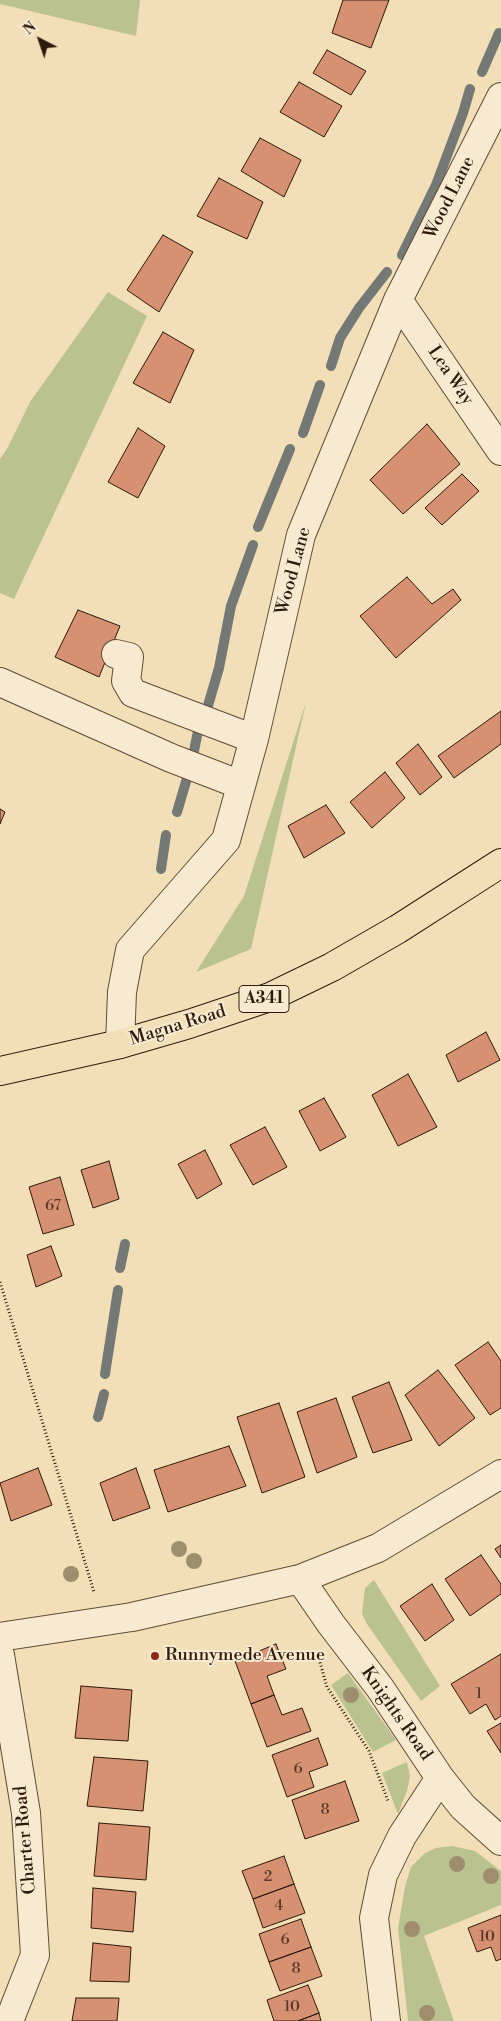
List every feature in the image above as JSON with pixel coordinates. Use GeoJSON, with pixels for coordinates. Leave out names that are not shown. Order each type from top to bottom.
{"type":"FeatureCollection","features":[{"type":"Feature","properties":{"kind":"main road","name":"Magna Road"},"geometry":{"type":"LineString","coordinates":[[0,1071],[120,1044],[189,1024],[270,997],[332,968],[398,929],[501,863]]}},
{"type":"Feature","properties":{"kind":"street","name":"Wood Lane"},"geometry":{"type":"LineString","coordinates":[[120,1044],[122,992],[130,950],[226,840],[254,739],[301,535],[398,300],[501,96]]}},
{"type":"Feature","properties":{"kind":"street","name":"Lea Way"},"geometry":{"type":"LineString","coordinates":[[398,300],[501,451]]}},
{"type":"Feature","properties":{"kind":"street"},"geometry":{"type":"LineString","coordinates":[[116,654],[129,658],[126,681],[132,693],[254,739]]}},
{"type":"Feature","properties":{"kind":"street"},"geometry":{"type":"LineString","coordinates":[[0,682],[171,758],[241,786]]}},
{"type":"Feature","properties":{"kind":"street"},"geometry":{"type":"LineString","coordinates":[[0,1636],[132,1616],[300,1579],[378,1548],[501,1474]]}},
{"type":"Feature","properties":{"kind":"street","name":"Knights Road"},"geometry":{"type":"LineString","coordinates":[[300,1579],[331,1624],[380,1688],[440,1778],[463,1807],[501,1841]]}},
{"type":"Feature","properties":{"kind":"street","name":"Charter Road"},"geometry":{"type":"LineString","coordinates":[[0,1655],[26,1813],[35,1956],[9,2021]]}},
{"type":"Feature","properties":{"kind":"street"},"geometry":{"type":"LineString","coordinates":[[386,2021],[374,1918],[383,1875],[402,1836],[440,1778]]}},
{"type":"Feature","properties":{"kind":"path"},"geometry":{"type":"LineString","coordinates":[[0,1282],[103,1621]]}},
{"type":"Feature","properties":{"kind":"path"},"geometry":{"type":"LineString","coordinates":[[317,1654],[327,1687],[369,1752],[402,1836]]}},
{"type":"Feature","properties":{"kind":"green space"},"geometry":{"type":"Polygon","coordinates":[[[0,0],[140,0],[136,36],[0,4],[0,0]]]}},
{"type":"Feature","properties":{"kind":"green space"},"geometry":{"type":"Polygon","coordinates":[[[108,292],[147,316],[14,599],[0,593],[0,459],[7,449],[30,402],[108,292]]]}},
{"type":"Feature","properties":{"kind":"green space"},"geometry":{"type":"Polygon","coordinates":[[[306,702],[251,949],[196,972],[244,896],[306,702]]]}},
{"type":"Feature","properties":{"kind":"green space"},"geometry":{"type":"Polygon","coordinates":[[[374,1580],[440,1686],[421,1701],[362,1614],[365,1588],[374,1580]]]}},
{"type":"Feature","properties":{"kind":"green space"},"geometry":{"type":"Polygon","coordinates":[[[348,1673],[396,1740],[373,1752],[331,1685],[348,1673]]]}},
{"type":"Feature","properties":{"kind":"green space"},"geometry":{"type":"Polygon","coordinates":[[[407,1762],[410,1776],[407,1791],[398,1814],[382,1773],[407,1762]]]}},
{"type":"Feature","properties":{"kind":"green space"},"geometry":{"type":"Polygon","coordinates":[[[452,1846],[475,1851],[501,1871],[501,1905],[424,1936],[454,2021],[408,2021],[398,1928],[405,1887],[411,1867],[425,1853],[436,1848],[452,1846]]]}},
{"type":"Feature","properties":{"kind":"building"},"geometry":{"type":"Polygon","coordinates":[[[343,0],[389,0],[371,48],[332,33],[343,0]]]}},
{"type":"Feature","properties":{"kind":"building"},"geometry":{"type":"Polygon","coordinates":[[[327,50],[366,71],[351,95],[313,73],[327,50]]]}},
{"type":"Feature","properties":{"kind":"building"},"geometry":{"type":"Polygon","coordinates":[[[299,82],[342,106],[324,137],[280,112],[299,82]]]}},
{"type":"Feature","properties":{"kind":"building"},"geometry":{"type":"Polygon","coordinates":[[[260,138],[301,160],[284,197],[241,171],[260,138]]]}},
{"type":"Feature","properties":{"kind":"building"},"geometry":{"type":"Polygon","coordinates":[[[219,178],[263,202],[247,239],[197,216],[219,178]]]}},
{"type":"Feature","properties":{"kind":"building"},"geometry":{"type":"Polygon","coordinates":[[[163,235],[193,252],[159,312],[127,290],[163,235]]]}},
{"type":"Feature","properties":{"kind":"building"},"geometry":{"type":"Polygon","coordinates":[[[163,332],[194,350],[170,403],[133,383],[163,332]]]}},
{"type":"Feature","properties":{"kind":"building"},"geometry":{"type":"Polygon","coordinates":[[[427,424],[460,464],[403,514],[370,480],[427,424]]]}},
{"type":"Feature","properties":{"kind":"building"},"geometry":{"type":"Polygon","coordinates":[[[138,428],[165,446],[138,498],[108,482],[138,428]]]}},
{"type":"Feature","properties":{"kind":"building"},"geometry":{"type":"Polygon","coordinates":[[[462,474],[479,491],[442,525],[425,508],[462,474]]]}},
{"type":"Feature","properties":{"kind":"building"},"geometry":{"type":"Polygon","coordinates":[[[407,577],[432,604],[453,589],[461,600],[396,658],[360,616],[407,577]]]}},
{"type":"Feature","properties":{"kind":"building"},"geometry":{"type":"Polygon","coordinates":[[[78,610],[120,626],[99,677],[55,657],[78,610]]]}},
{"type":"Feature","properties":{"kind":"building"},"geometry":{"type":"Polygon","coordinates":[[[501,711],[501,744],[454,778],[438,756],[501,711]]]}},
{"type":"Feature","properties":{"kind":"building"},"geometry":{"type":"Polygon","coordinates":[[[418,744],[442,777],[420,795],[396,763],[418,744]]]}},
{"type":"Feature","properties":{"kind":"building"},"geometry":{"type":"Polygon","coordinates":[[[385,772],[405,798],[372,828],[350,802],[385,772]]]}},
{"type":"Feature","properties":{"kind":"building"},"geometry":{"type":"Polygon","coordinates":[[[326,805],[345,833],[304,858],[288,826],[326,805]]]}},
{"type":"Feature","properties":{"kind":"building"},"geometry":{"type":"Polygon","coordinates":[[[0,809],[5,812],[0,824],[0,809]]]}},
{"type":"Feature","properties":{"kind":"building"},"geometry":{"type":"Polygon","coordinates":[[[486,1032],[500,1060],[458,1082],[446,1055],[486,1032]]]}},
{"type":"Feature","properties":{"kind":"building"},"geometry":{"type":"Polygon","coordinates":[[[408,1074],[437,1127],[398,1146],[372,1095],[408,1074]]]}},
{"type":"Feature","properties":{"kind":"building"},"geometry":{"type":"Polygon","coordinates":[[[324,1098],[346,1137],[320,1151],[299,1111],[324,1098]]]}},
{"type":"Feature","properties":{"kind":"building"},"geometry":{"type":"Polygon","coordinates":[[[265,1127],[287,1167],[253,1185],[230,1145],[265,1127]]]}},
{"type":"Feature","properties":{"kind":"building"},"geometry":{"type":"Polygon","coordinates":[[[205,1150],[222,1184],[197,1199],[178,1164],[205,1150]]]}},
{"type":"Feature","properties":{"kind":"building"},"geometry":{"type":"Polygon","coordinates":[[[109,1161],[119,1199],[93,1208],[81,1170],[109,1161]]]}},
{"type":"Feature","properties":{"kind":"building"},"geometry":{"type":"Polygon","coordinates":[[[60,1177],[74,1225],[43,1234],[29,1187],[60,1177]]]}},
{"type":"Feature","properties":{"kind":"building"},"geometry":{"type":"Polygon","coordinates":[[[51,1246],[62,1276],[36,1287],[27,1255],[51,1246]]]}},
{"type":"Feature","properties":{"kind":"building"},"geometry":{"type":"Polygon","coordinates":[[[488,1342],[501,1361],[501,1408],[490,1415],[455,1365],[488,1342]]]}},
{"type":"Feature","properties":{"kind":"building"},"geometry":{"type":"Polygon","coordinates":[[[438,1370],[475,1418],[439,1446],[405,1395],[438,1370]]]}},
{"type":"Feature","properties":{"kind":"building"},"geometry":{"type":"Polygon","coordinates":[[[389,1382],[412,1440],[373,1453],[352,1397],[389,1382]]]}},
{"type":"Feature","properties":{"kind":"building"},"geometry":{"type":"Polygon","coordinates":[[[336,1398],[357,1457],[317,1473],[297,1412],[336,1398]]]}},
{"type":"Feature","properties":{"kind":"building"},"geometry":{"type":"Polygon","coordinates":[[[279,1403],[305,1477],[262,1493],[237,1417],[279,1403]]]}},
{"type":"Feature","properties":{"kind":"building"},"geometry":{"type":"Polygon","coordinates":[[[229,1446],[246,1486],[168,1512],[154,1470],[229,1446]]]}},
{"type":"Feature","properties":{"kind":"building"},"geometry":{"type":"Polygon","coordinates":[[[38,1468],[52,1505],[11,1521],[0,1483],[38,1468]]]}},
{"type":"Feature","properties":{"kind":"building"},"geometry":{"type":"Polygon","coordinates":[[[136,1468],[150,1508],[113,1521],[100,1483],[136,1468]]]}},
{"type":"Feature","properties":{"kind":"building"},"geometry":{"type":"Polygon","coordinates":[[[501,1545],[501,1558],[495,1549],[501,1545]]]}},
{"type":"Feature","properties":{"kind":"building"},"geometry":{"type":"Polygon","coordinates":[[[481,1555],[501,1584],[501,1594],[470,1616],[445,1579],[481,1555]]]}},
{"type":"Feature","properties":{"kind":"building"},"geometry":{"type":"Polygon","coordinates":[[[432,1584],[454,1620],[425,1641],[400,1606],[432,1584]]]}},
{"type":"Feature","properties":{"kind":"building"},"geometry":{"type":"Polygon","coordinates":[[[276,1644],[286,1669],[267,1676],[274,1695],[251,1704],[235,1661],[276,1644]]]}},
{"type":"Feature","properties":{"kind":"building"},"geometry":{"type":"Polygon","coordinates":[[[501,1654],[501,1716],[495,1720],[486,1704],[470,1714],[451,1684],[501,1654]]]}},
{"type":"Feature","properties":{"kind":"building"},"geometry":{"type":"Polygon","coordinates":[[[81,1686],[132,1690],[128,1741],[75,1738],[81,1686]]]}},
{"type":"Feature","properties":{"kind":"building"},"geometry":{"type":"Polygon","coordinates":[[[274,1695],[282,1715],[302,1708],[311,1731],[267,1747],[251,1704],[274,1695]]]}},
{"type":"Feature","properties":{"kind":"building"},"geometry":{"type":"Polygon","coordinates":[[[501,1723],[501,1753],[487,1731],[501,1723]]]}},
{"type":"Feature","properties":{"kind":"building"},"geometry":{"type":"Polygon","coordinates":[[[318,1738],[328,1765],[309,1772],[314,1787],[287,1797],[272,1755],[318,1738]]]}},
{"type":"Feature","properties":{"kind":"building"},"geometry":{"type":"Polygon","coordinates":[[[94,1757],[148,1761],[143,1811],[87,1806],[94,1757]]]}},
{"type":"Feature","properties":{"kind":"building"},"geometry":{"type":"Polygon","coordinates":[[[345,1781],[359,1821],[305,1839],[292,1800],[345,1781]]]}},
{"type":"Feature","properties":{"kind":"building"},"geometry":{"type":"Polygon","coordinates":[[[99,1823],[150,1827],[146,1880],[94,1876],[99,1823]]]}},
{"type":"Feature","properties":{"kind":"building"},"geometry":{"type":"Polygon","coordinates":[[[284,1856],[294,1884],[253,1899],[242,1871],[284,1856]]]}},
{"type":"Feature","properties":{"kind":"building"},"geometry":{"type":"Polygon","coordinates":[[[294,1884],[305,1913],[263,1928],[253,1899],[294,1884]]]}},
{"type":"Feature","properties":{"kind":"building"},"geometry":{"type":"Polygon","coordinates":[[[93,1888],[136,1892],[133,1932],[91,1928],[93,1888]]]}},
{"type":"Feature","properties":{"kind":"building"},"geometry":{"type":"Polygon","coordinates":[[[501,1915],[501,1959],[496,1961],[491,1947],[477,1952],[468,1928],[501,1915]]]}},
{"type":"Feature","properties":{"kind":"building"},"geometry":{"type":"Polygon","coordinates":[[[301,1919],[311,1947],[269,1962],[259,1934],[301,1919]]]}},
{"type":"Feature","properties":{"kind":"building"},"geometry":{"type":"Polygon","coordinates":[[[93,1943],[131,1947],[129,1982],[90,1981],[93,1943]]]}},
{"type":"Feature","properties":{"kind":"building"},"geometry":{"type":"Polygon","coordinates":[[[311,1947],[322,1976],[280,1991],[269,1962],[311,1947]]]}},
{"type":"Feature","properties":{"kind":"building"},"geometry":{"type":"Polygon","coordinates":[[[308,1985],[319,2013],[298,2021],[274,2021],[267,2000],[308,1985]]]}},
{"type":"Feature","properties":{"kind":"building"},"geometry":{"type":"Polygon","coordinates":[[[76,1998],[119,1998],[117,2021],[72,2021],[76,1998]]]}},
{"type":"Feature","properties":{"kind":"building"},"geometry":{"type":"Polygon","coordinates":[[[319,2013],[321,2021],[298,2021],[319,2013]]]}},
{"type":"Feature","properties":{"kind":"waterway"},"geometry":{"type":"LineString","coordinates":[[482,72],[499,33]]}},
{"type":"Feature","properties":{"kind":"waterway"},"geometry":{"type":"LineString","coordinates":[[402,255],[436,185],[470,89]]}},
{"type":"Feature","properties":{"kind":"waterway"},"geometry":{"type":"LineString","coordinates":[[331,366],[340,338],[359,308],[387,272]]}},
{"type":"Feature","properties":{"kind":"waterway"},"geometry":{"type":"LineString","coordinates":[[303,433],[320,385]]}},
{"type":"Feature","properties":{"kind":"waterway"},"geometry":{"type":"LineString","coordinates":[[258,527],[290,449]]}},
{"type":"Feature","properties":{"kind":"waterway"},"geometry":{"type":"LineString","coordinates":[[207,709],[219,668],[231,606],[253,545]]}},
{"type":"Feature","properties":{"kind":"waterway"},"geometry":{"type":"LineString","coordinates":[[192,761],[199,726]]}},
{"type":"Feature","properties":{"kind":"waterway"},"geometry":{"type":"LineString","coordinates":[[177,812],[188,775]]}},
{"type":"Feature","properties":{"kind":"waterway"},"geometry":{"type":"LineString","coordinates":[[161,869],[166,835]]}},
{"type":"Feature","properties":{"kind":"waterway"},"geometry":{"type":"LineString","coordinates":[[120,1268],[125,1244]]}},
{"type":"Feature","properties":{"kind":"waterway"},"geometry":{"type":"LineString","coordinates":[[105,1374],[118,1290]]}},
{"type":"Feature","properties":{"kind":"waterway"},"geometry":{"type":"LineString","coordinates":[[98,1417],[104,1394]]}},
{"type":"Feature","properties":{"kind":"place","name":"Runnymede Avenue"},"geometry":{"type":"Point","coordinates":[155,1656]}}]}
